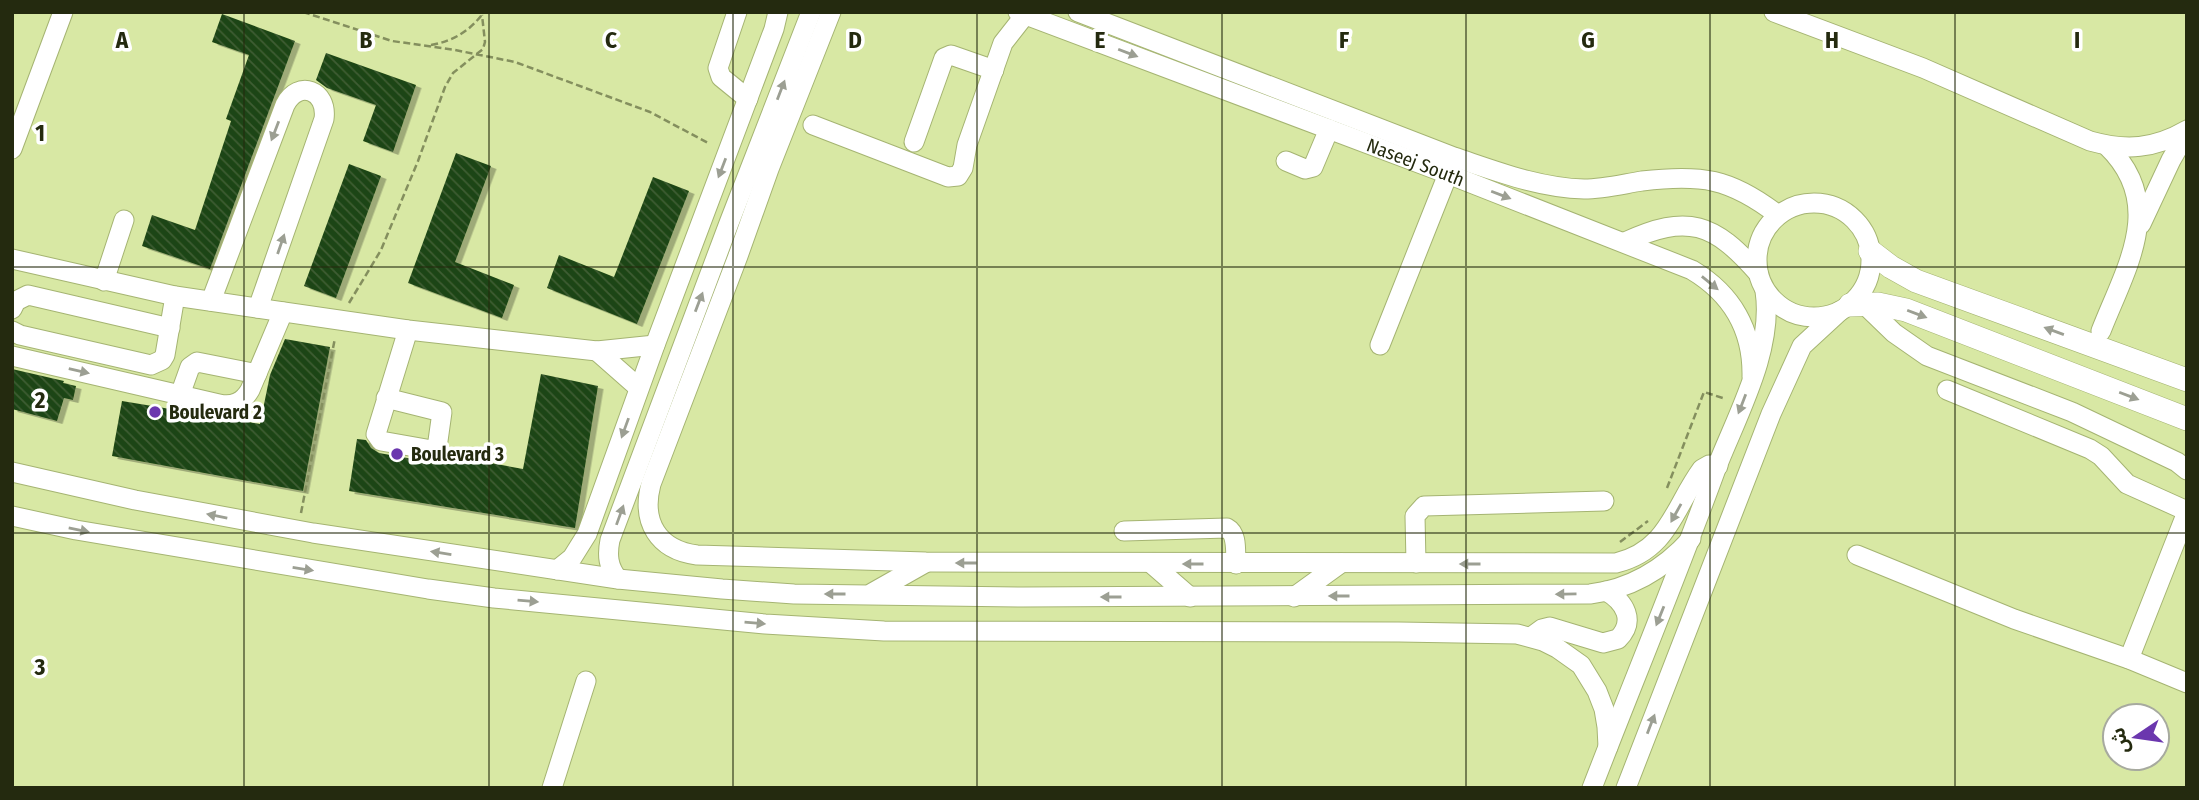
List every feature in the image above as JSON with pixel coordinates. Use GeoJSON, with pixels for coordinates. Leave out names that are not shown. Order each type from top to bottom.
{"type":"FeatureCollection","features":[{"type":"Feature","properties":{"kind":"main road"},"geometry":{"type":"LineString","coordinates":[[1870,251],[1916,281],[2187,380]]}},
{"type":"Feature","properties":{"kind":"main road"},"geometry":{"type":"LineString","coordinates":[[1851,306],[1906,310],[2187,419]]}},
{"type":"Feature","properties":{"kind":"street"},"geometry":{"type":"LineString","coordinates":[[12,149],[62,12]]}},
{"type":"Feature","properties":{"kind":"street"},"geometry":{"type":"LineString","coordinates":[[737,12],[718,68],[721,77],[748,100]]}},
{"type":"Feature","properties":{"kind":"street"},"geometry":{"type":"LineString","coordinates":[[557,570],[572,558],[583,542],[748,100],[778,12]]}},
{"type":"Feature","properties":{"kind":"street"},"geometry":{"type":"LineString","coordinates":[[618,579],[610,566],[608,551],[668,384],[811,12]]}},
{"type":"Feature","properties":{"kind":"street"},"geometry":{"type":"LineString","coordinates":[[831,12],[769,169],[648,493],[651,523],[662,540],[678,551],[697,555],[926,562],[1605,564],[1628,560],[1647,551],[1662,537],[1702,469],[1709,465],[1717,466]]}},
{"type":"Feature","properties":{"kind":"street"},"geometry":{"type":"LineString","coordinates":[[1078,12],[1509,176],[1584,189],[1686,178],[1717,181],[1749,194],[1777,215]]}},
{"type":"Feature","properties":{"kind":"street"},"geometry":{"type":"LineString","coordinates":[[1774,12],[1923,68],[2107,146],[2128,149],[2149,147],[2187,131]]}},
{"type":"Feature","properties":{"kind":"street"},"geometry":{"type":"LineString","coordinates":[[813,125],[948,177],[955,177],[963,168],[967,145],[993,70],[1008,35],[1022,14]]}},
{"type":"Feature","properties":{"kind":"street","name":"Naseej South"},"geometry":{"type":"LineString","coordinates":[[1022,14],[1448,174],[1692,270],[1722,293],[1738,314],[1751,351],[1752,377]]}},
{"type":"Feature","properties":{"kind":"street"},"geometry":{"type":"LineString","coordinates":[[914,142],[944,58],[951,55],[993,70]]}},
{"type":"Feature","properties":{"kind":"street"},"geometry":{"type":"LineString","coordinates":[[211,301],[285,105],[289,97],[307,90],[316,93],[322,100],[326,109],[324,118],[258,308]]}},
{"type":"Feature","properties":{"kind":"street"},"geometry":{"type":"LineString","coordinates":[[1286,161],[1305,169],[1313,167],[1329,129]]}},
{"type":"Feature","properties":{"kind":"street"},"geometry":{"type":"LineString","coordinates":[[2101,331],[2138,231],[2187,131]]}},
{"type":"Feature","properties":{"kind":"street"},"geometry":{"type":"LineString","coordinates":[[2107,146],[2117,156],[2132,180],[2139,207],[2138,231]]}},
{"type":"Feature","properties":{"kind":"street"},"geometry":{"type":"LineString","coordinates":[[1381,345],[1448,174]]}},
{"type":"Feature","properties":{"kind":"street"},"geometry":{"type":"LineString","coordinates":[[1592,788],[1752,377],[1766,330],[1758,247],[1768,224],[1777,215],[1799,204],[1823,203],[1834,206],[1845,211],[1862,228],[1871,263],[1865,286],[1851,306],[1811,335],[1795,358],[1626,788]]}},
{"type":"Feature","properties":{"kind":"street"},"geometry":{"type":"LineString","coordinates":[[104,281],[124,220]]}},
{"type":"Feature","properties":{"kind":"street"},"geometry":{"type":"LineString","coordinates":[[729,223],[738,256]]}},
{"type":"Feature","properties":{"kind":"street"},"geometry":{"type":"LineString","coordinates":[[1625,242],[1664,228],[1698,227],[1729,242],[1782,308],[1793,314],[1817,317],[1851,306]]}},
{"type":"Feature","properties":{"kind":"street"},"geometry":{"type":"LineString","coordinates":[[12,259],[175,296],[408,330],[597,351],[655,345]]}},
{"type":"Feature","properties":{"kind":"street"},"geometry":{"type":"LineString","coordinates":[[12,309],[16,301],[28,295],[170,328]]}},
{"type":"Feature","properties":{"kind":"street"},"geometry":{"type":"LineString","coordinates":[[12,331],[151,365],[162,360],[165,355],[175,296]]}},
{"type":"Feature","properties":{"kind":"street"},"geometry":{"type":"LineString","coordinates":[[1851,306],[1927,356],[2072,412],[2177,462],[2187,470]]}},
{"type":"Feature","properties":{"kind":"street"},"geometry":{"type":"LineString","coordinates":[[12,356],[232,405],[247,396],[283,312]]}},
{"type":"Feature","properties":{"kind":"street"},"geometry":{"type":"LineString","coordinates":[[386,398],[408,330]]}},
{"type":"Feature","properties":{"kind":"street"},"geometry":{"type":"LineString","coordinates":[[597,351],[639,388]]}},
{"type":"Feature","properties":{"kind":"street"},"geometry":{"type":"LineString","coordinates":[[180,395],[190,367],[197,362],[257,374]]}},
{"type":"Feature","properties":{"kind":"street"},"geometry":{"type":"LineString","coordinates":[[668,384],[691,376]]}},
{"type":"Feature","properties":{"kind":"street"},"geometry":{"type":"LineString","coordinates":[[1947,390],[2090,449],[2101,456],[2127,484],[2187,512],[2129,659]]}},
{"type":"Feature","properties":{"kind":"street"},"geometry":{"type":"LineString","coordinates":[[12,471],[135,500],[287,529],[618,579],[794,594],[1023,597],[1590,594],[1606,591],[1651,573],[1672,558],[1691,539]]}},
{"type":"Feature","properties":{"kind":"street"},"geometry":{"type":"LineString","coordinates":[[1416,564],[1415,516],[1424,506],[1604,501]]}},
{"type":"Feature","properties":{"kind":"street"},"geometry":{"type":"LineString","coordinates":[[12,516],[89,532],[428,589],[494,598],[765,624],[884,631],[1491,632],[1531,637],[1570,656],[1590,677],[1604,709],[1608,747]]}},
{"type":"Feature","properties":{"kind":"street"},"geometry":{"type":"LineString","coordinates":[[1124,531],[1227,528],[1235,538],[1236,564]]}},
{"type":"Feature","properties":{"kind":"street"},"geometry":{"type":"LineString","coordinates":[[583,542],[585,548],[596,555],[608,551]]}},
{"type":"Feature","properties":{"kind":"street"},"geometry":{"type":"LineString","coordinates":[[1857,555],[2014,619],[2129,659],[2187,683]]}},
{"type":"Feature","properties":{"kind":"street"},"geometry":{"type":"LineString","coordinates":[[870,594],[926,562]]}},
{"type":"Feature","properties":{"kind":"street"},"geometry":{"type":"LineString","coordinates":[[1294,597],[1341,563]]}},
{"type":"Feature","properties":{"kind":"street"},"geometry":{"type":"LineString","coordinates":[[1152,564],[1191,597]]}},
{"type":"Feature","properties":{"kind":"street"},"geometry":{"type":"LineString","coordinates":[[1531,637],[1550,627],[1603,643],[1618,639],[1626,626],[1626,612],[1619,599],[1606,591]]}},
{"type":"Feature","properties":{"kind":"street"},"geometry":{"type":"LineString","coordinates":[[552,788],[586,681]]}},
{"type":"Feature","properties":{"kind":"path"},"geometry":{"type":"LineString","coordinates":[[303,12],[377,38],[515,62],[618,99],[728,152]]}},
{"type":"Feature","properties":{"kind":"path"},"geometry":{"type":"LineString","coordinates":[[428,46],[464,33],[483,14]]}},
{"type":"Feature","properties":{"kind":"path"},"geometry":{"type":"LineString","coordinates":[[287,529],[303,511],[338,320],[381,250],[445,87],[453,73],[479,54],[485,42],[483,14]]}},
{"type":"Feature","properties":{"kind":"path"},"geometry":{"type":"LineString","coordinates":[[1665,494],[1704,392],[1742,404]]}},
{"type":"Feature","properties":{"kind":"path"},"geometry":{"type":"LineString","coordinates":[[1628,560],[1619,543],[1650,520]]}},
{"type":"Feature","properties":{"kind":"building"},"geometry":{"type":"Polygon","coordinates":[[[222,14],[295,41],[210,269],[142,246],[152,215],[195,230],[231,121],[226,119],[249,55],[212,42],[222,14]]]}},
{"type":"Feature","properties":{"kind":"building"},"geometry":{"type":"Polygon","coordinates":[[[326,53],[416,85],[393,152],[363,141],[376,105],[327,88],[316,80],[326,53]]]}},
{"type":"Feature","properties":{"kind":"building"},"geometry":{"type":"Polygon","coordinates":[[[456,153],[491,166],[455,262],[514,285],[502,318],[408,283],[456,153]]]}},
{"type":"Feature","properties":{"kind":"building"},"geometry":{"type":"Polygon","coordinates":[[[349,164],[381,176],[336,298],[304,286],[349,164]]]}},
{"type":"Feature","properties":{"kind":"building"},"geometry":{"type":"Polygon","coordinates":[[[653,177],[689,191],[637,324],[547,288],[559,255],[614,277],[653,177]]]}},
{"type":"Feature","properties":{"kind":"building","name":"Boulevard 2"},"geometry":{"type":"Polygon","coordinates":[[[285,339],[330,347],[303,491],[112,456],[122,401],[260,424],[270,375],[285,339]]]}},
{"type":"Feature","properties":{"kind":"building"},"geometry":{"type":"Polygon","coordinates":[[[12,369],[76,386],[73,400],[64,398],[57,421],[12,409],[12,369]]]}},
{"type":"Feature","properties":{"kind":"building","name":"Boulevard 3"},"geometry":{"type":"Polygon","coordinates":[[[541,374],[598,386],[575,528],[349,491],[357,439],[366,440],[371,448],[379,453],[430,462],[447,455],[523,469],[541,374]]]}},
{"type":"Feature","properties":{"kind":"place","name":"Boulevard 2"},"geometry":{"type":"Point","coordinates":[155,412]}},
{"type":"Feature","properties":{"kind":"place","name":"Boulevard 3"},"geometry":{"type":"Point","coordinates":[397,454]}}]}
